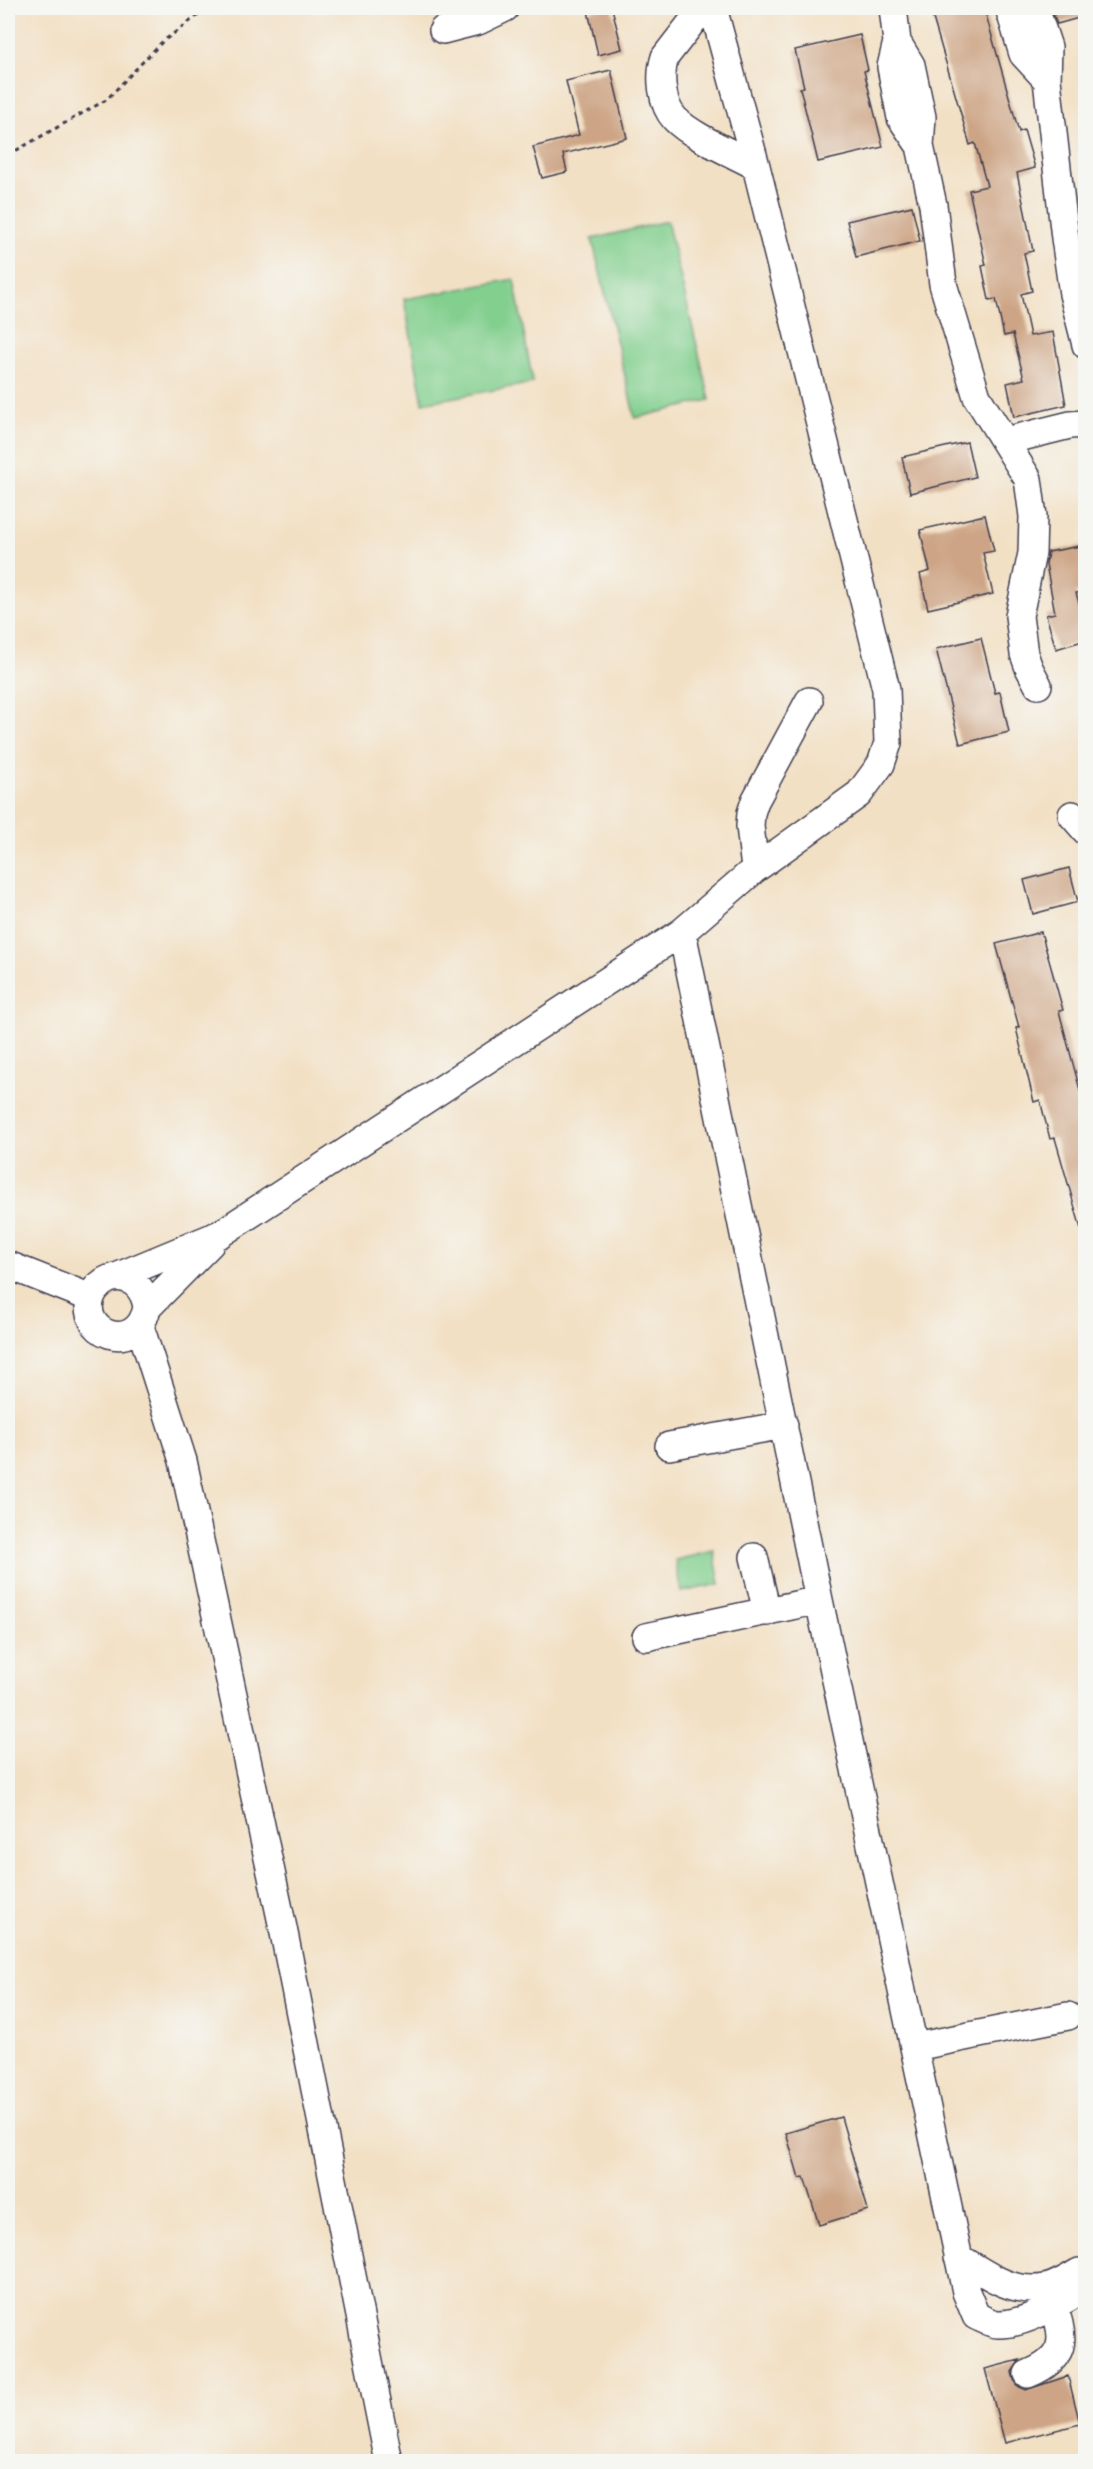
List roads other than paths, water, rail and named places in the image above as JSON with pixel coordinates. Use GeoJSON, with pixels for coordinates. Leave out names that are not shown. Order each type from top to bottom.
{"type":"FeatureCollection","features":[{"type":"Feature","properties":{"kind":"street"},"geometry":{"type":"LineString","coordinates":[[443,30],[478,21],[505,8]]}},
{"type":"Feature","properties":{"kind":"street"},"geometry":{"type":"LineString","coordinates":[[703,8],[665,57],[662,66],[660,77],[669,111],[683,126],[756,166]]}},
{"type":"Feature","properties":{"kind":"street"},"geometry":{"type":"LineString","coordinates":[[220,1234],[125,1335],[108,1334],[100,1330],[91,1315],[91,1298],[100,1284],[220,1234],[682,932],[755,869],[859,795],[881,764],[888,743],[886,689],[756,166],[712,8]]}},
{"type":"Feature","properties":{"kind":"street"},"geometry":{"type":"LineString","coordinates":[[893,8],[897,42],[891,67],[901,118],[920,146],[933,205],[943,284],[977,397],[1028,479],[1033,516],[1032,553],[1019,616],[1024,654],[1038,685]]}},
{"type":"Feature","properties":{"kind":"street"},"geometry":{"type":"LineString","coordinates":[[1009,8],[1023,54],[1047,80]]}},
{"type":"Feature","properties":{"kind":"street"},"geometry":{"type":"LineString","coordinates":[[1035,8],[1048,47],[1047,80],[1073,294],[1086,345]]}},
{"type":"Feature","properties":{"kind":"street"},"geometry":{"type":"LineString","coordinates":[[1006,441],[1080,420]]}},
{"type":"Feature","properties":{"kind":"street"},"geometry":{"type":"LineString","coordinates":[[755,869],[751,813],[755,801],[809,701]]}},
{"type":"Feature","properties":{"kind":"street"},"geometry":{"type":"LineString","coordinates":[[682,932],[819,1600],[966,2292],[976,2316],[996,2324],[1015,2322],[1086,2287]]}},
{"type":"Feature","properties":{"kind":"street"},"geometry":{"type":"LineString","coordinates":[[8,1265],[91,1298]]}},
{"type":"Feature","properties":{"kind":"street"},"geometry":{"type":"LineString","coordinates":[[116,1277],[133,1282],[141,1288],[146,1298],[144,1317],[183,1461],[283,1928],[389,2462]]}},
{"type":"Feature","properties":{"kind":"street"},"geometry":{"type":"LineString","coordinates":[[669,1446],[784,1425]]}},
{"type":"Feature","properties":{"kind":"street"},"geometry":{"type":"LineString","coordinates":[[754,1557],[767,1612]]}},
{"type":"Feature","properties":{"kind":"street"},"geometry":{"type":"LineString","coordinates":[[646,1637],[819,1600]]}},
{"type":"Feature","properties":{"kind":"street"},"geometry":{"type":"LineString","coordinates":[[915,2047],[1068,2016]]}},
{"type":"Feature","properties":{"kind":"street"},"geometry":{"type":"LineString","coordinates":[[958,2257],[1004,2285],[1023,2289],[1047,2288],[1086,2269]]}},
{"type":"Feature","properties":{"kind":"street"},"geometry":{"type":"LineString","coordinates":[[1028,2374],[1045,2367],[1056,2355],[1062,2342],[1062,2330],[1053,2305]]}}]}
